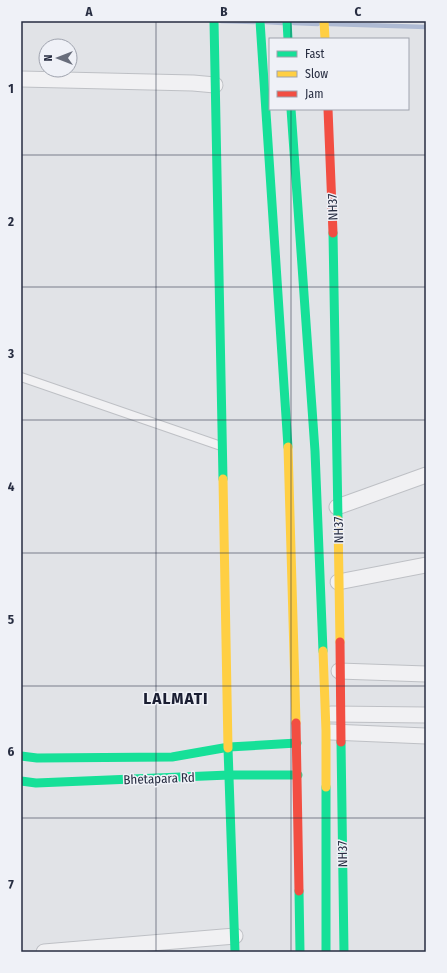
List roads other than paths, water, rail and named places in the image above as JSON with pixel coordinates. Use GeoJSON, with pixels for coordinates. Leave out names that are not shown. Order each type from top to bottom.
{"type":"FeatureCollection","features":[{"type":"Feature","properties":{"kind":"main road"},"geometry":{"type":"LineString","coordinates":[[214,21],[229,747],[235,952]]}},
{"type":"Feature","properties":{"kind":"main road"},"geometry":{"type":"LineString","coordinates":[[260,21],[288,449],[298,742],[300,952]]}},
{"type":"Feature","properties":{"kind":"main road"},"geometry":{"type":"LineString","coordinates":[[287,21],[288,38]]}},
{"type":"Feature","properties":{"kind":"main road"},"geometry":{"type":"LineString","coordinates":[[324,21],[325,38]]}},
{"type":"Feature","properties":{"kind":"main road"},"geometry":{"type":"LineString","coordinates":[[291,110],[315,451],[325,714],[333,732],[326,952]]}},
{"type":"Feature","properties":{"kind":"main road","name":"NH37"},"geometry":{"type":"LineString","coordinates":[[328,110],[332,202],[340,671],[340,714],[333,732],[344,952]]}},
{"type":"Feature","properties":{"kind":"main road"},"geometry":{"type":"LineString","coordinates":[[21,756],[37,758],[172,758],[229,747],[298,742]]}},
{"type":"Feature","properties":{"kind":"main road","name":"Bhetapara Rd"},"geometry":{"type":"LineString","coordinates":[[21,781],[36,783],[230,775],[298,775]]}},
{"type":"Feature","properties":{"kind":"street"},"geometry":{"type":"LineString","coordinates":[[21,79],[193,82],[215,85]]}},
{"type":"Feature","properties":{"kind":"street"},"geometry":{"type":"LineString","coordinates":[[337,507],[426,475]]}},
{"type":"Feature","properties":{"kind":"street"},"geometry":{"type":"LineString","coordinates":[[338,582],[426,565]]}},
{"type":"Feature","properties":{"kind":"street"},"geometry":{"type":"LineString","coordinates":[[340,671],[426,674]]}},
{"type":"Feature","properties":{"kind":"street"},"geometry":{"type":"LineString","coordinates":[[325,714],[426,715]]}},
{"type":"Feature","properties":{"kind":"street"},"geometry":{"type":"LineString","coordinates":[[333,732],[426,736]]}},
{"type":"Feature","properties":{"kind":"street"},"geometry":{"type":"LineString","coordinates":[[44,952],[235,936]]}},
{"type":"Feature","properties":{"kind":"lane"},"geometry":{"type":"LineString","coordinates":[[21,377],[223,447]]}},
{"type":"Feature","properties":{"kind":"waterway"},"geometry":{"type":"LineString","coordinates":[[221,21],[254,22]]}},
{"type":"Feature","properties":{"kind":"waterway"},"geometry":{"type":"LineString","coordinates":[[266,22],[282,23]]}},
{"type":"Feature","properties":{"kind":"waterway"},"geometry":{"type":"LineString","coordinates":[[294,23],[318,24]]}},
{"type":"Feature","properties":{"kind":"waterway"},"geometry":{"type":"LineString","coordinates":[[330,24],[426,27]]}},
{"type":"Feature","properties":{"kind":"district","name":"LALMATI"},"geometry":{"type":"Point","coordinates":[176,698]}}]}
